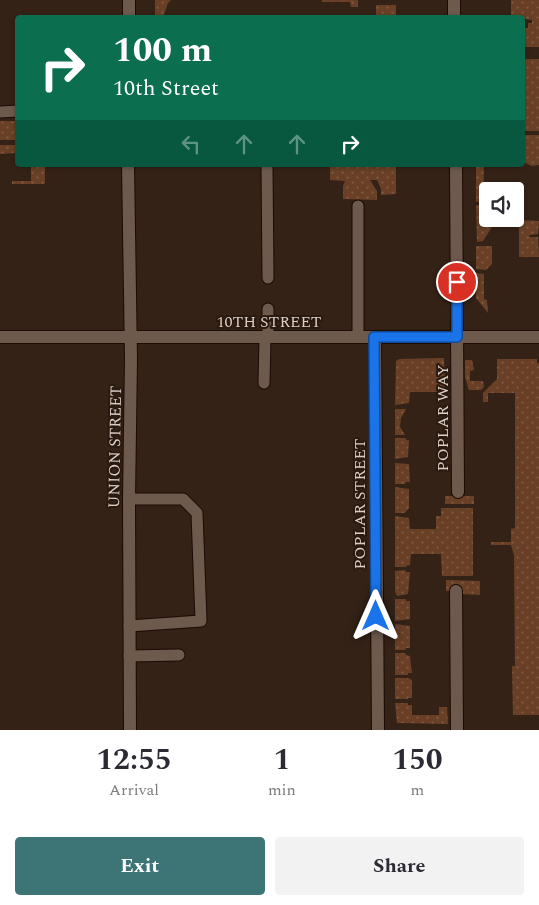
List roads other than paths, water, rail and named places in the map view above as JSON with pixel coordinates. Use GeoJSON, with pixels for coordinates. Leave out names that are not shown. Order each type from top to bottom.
{"type":"FeatureCollection","features":[{"type":"Feature","properties":{"kind":"street"},"geometry":{"type":"LineString","coordinates":[[129,0],[129,15]]}},
{"type":"Feature","properties":{"kind":"street"},"geometry":{"type":"LineString","coordinates":[[454,0],[454,15]]}},
{"type":"Feature","properties":{"kind":"street","name":"UNION STREET"},"geometry":{"type":"LineString","coordinates":[[128,167],[131,338],[129,498],[130,730]]}},
{"type":"Feature","properties":{"kind":"street","name":"POPLAR WAY"},"geometry":{"type":"LineString","coordinates":[[456,167],[458,492]]}},
{"type":"Feature","properties":{"kind":"street","name":"10TH STREET"},"geometry":{"type":"LineString","coordinates":[[0,336],[131,338],[539,337]]}},
{"type":"Feature","properties":{"kind":"street","name":"POPLAR STREET"},"geometry":{"type":"LineString","coordinates":[[374,337],[378,730]]}},
{"type":"Feature","properties":{"kind":"street"},"geometry":{"type":"LineString","coordinates":[[456,592],[457,730]]}},
{"type":"Feature","properties":{"kind":"lane"},"geometry":{"type":"LineString","coordinates":[[0,112],[15,111]]}},
{"type":"Feature","properties":{"kind":"lane"},"geometry":{"type":"LineString","coordinates":[[267,167],[268,278]]}},
{"type":"Feature","properties":{"kind":"lane"},"geometry":{"type":"LineString","coordinates":[[358,206],[358,337]]}},
{"type":"Feature","properties":{"kind":"lane"},"geometry":{"type":"LineString","coordinates":[[264,383],[268,309]]}},
{"type":"Feature","properties":{"kind":"lane"},"geometry":{"type":"LineString","coordinates":[[129,498],[183,499],[197,513],[201,621],[129,626]]}},
{"type":"Feature","properties":{"kind":"lane"},"geometry":{"type":"LineString","coordinates":[[129,656],[179,655]]}}]}
